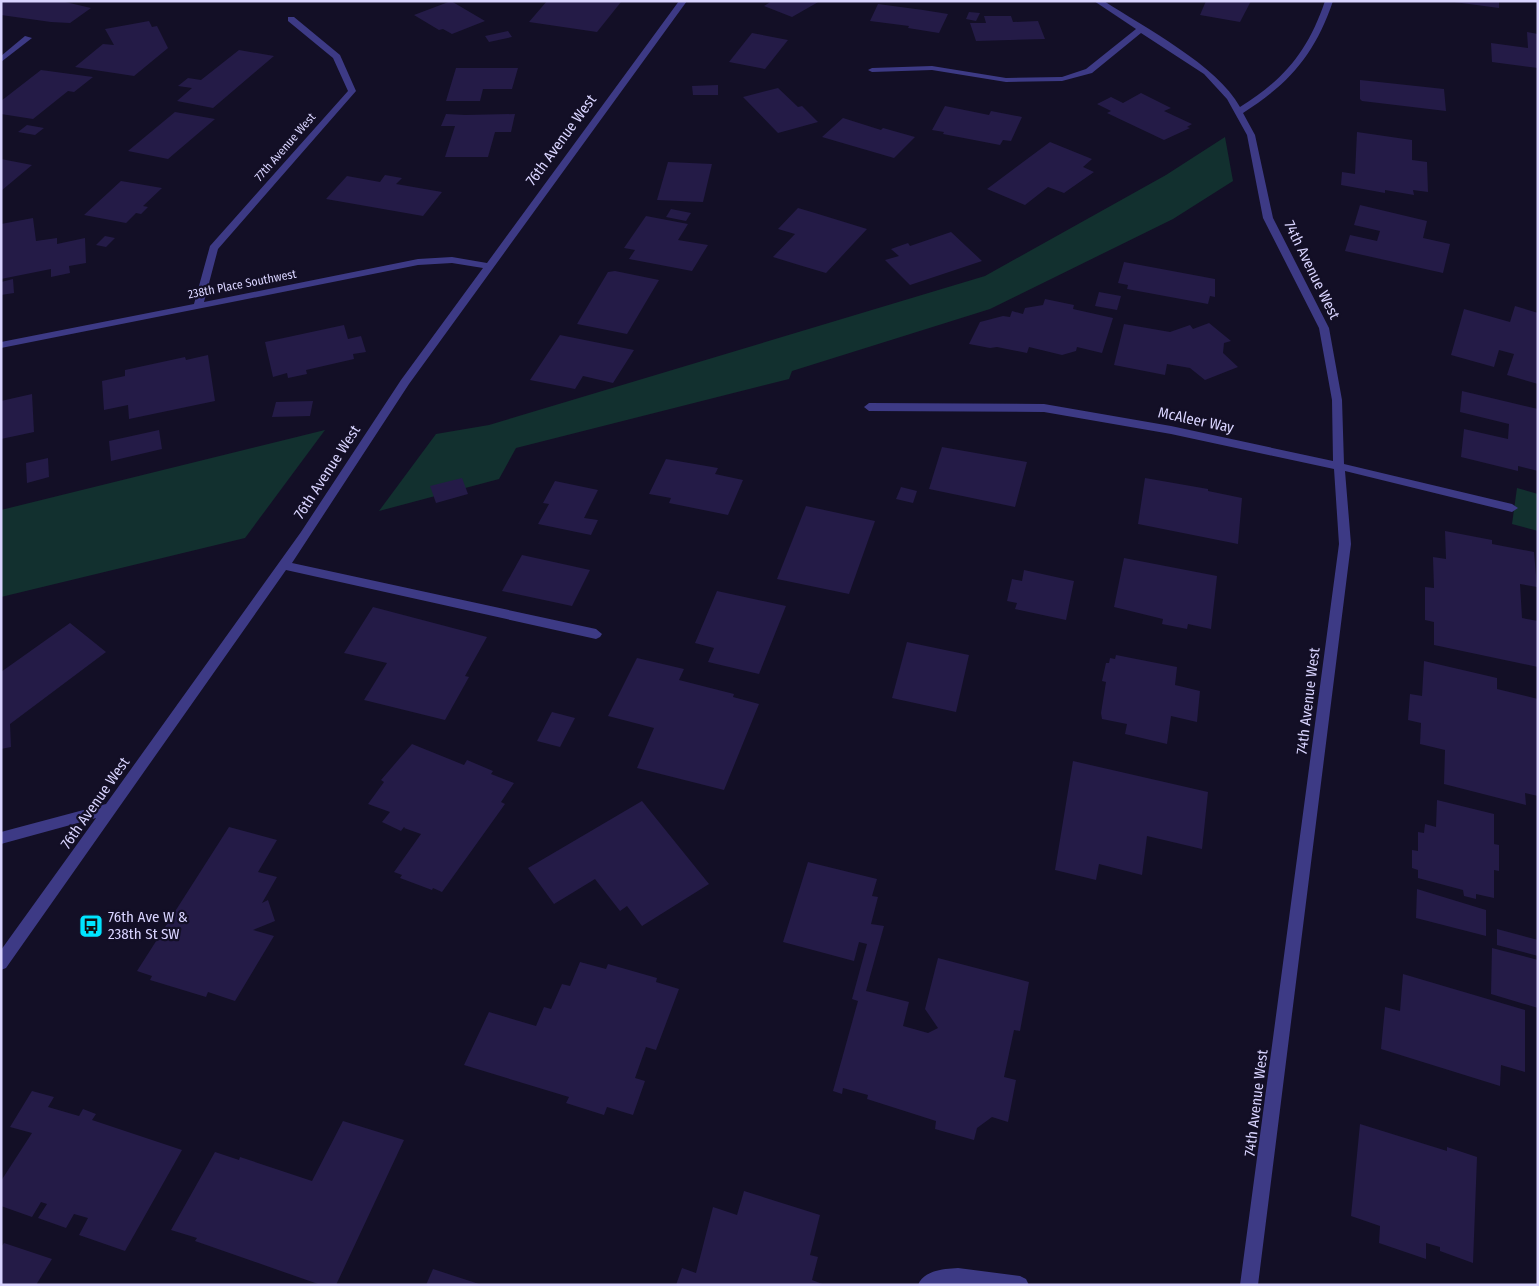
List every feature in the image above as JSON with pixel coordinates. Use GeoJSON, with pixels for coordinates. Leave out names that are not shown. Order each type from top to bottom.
{"type":"FeatureCollection","features":[{"type":"Feature","properties":{"kind":"street","name":"76th Avenue West"},"geometry":{"type":"LineString","coordinates":[[1,963],[113,808],[283,565],[405,382],[683,1]]}},
{"type":"Feature","properties":{"kind":"street","name":"74th Avenue West"},"geometry":{"type":"LineString","coordinates":[[1098,1],[1207,72],[1231,98],[1251,135],[1268,218],[1324,328],[1337,400],[1339,466],[1345,544],[1249,1285]]}},
{"type":"Feature","properties":{"kind":"street"},"geometry":{"type":"LineString","coordinates":[[1239,112],[1280,85],[1305,54],[1329,1]]}},
{"type":"Feature","properties":{"kind":"street","name":"77th Avenue West"},"geometry":{"type":"LineString","coordinates":[[198,306],[213,248],[352,91],[337,57],[291,19]]}},
{"type":"Feature","properties":{"kind":"street"},"geometry":{"type":"LineString","coordinates":[[872,70],[932,68],[1006,80],[1062,79],[1088,71],[1141,28]]}},
{"type":"Feature","properties":{"kind":"street"},"geometry":{"type":"LineString","coordinates":[[1,60],[28,38]]}},
{"type":"Feature","properties":{"kind":"street","name":"238th Place Southwest"},"geometry":{"type":"LineString","coordinates":[[1,345],[418,262],[452,260],[489,266]]}},
{"type":"Feature","properties":{"kind":"street","name":"McAleer Way"},"geometry":{"type":"LineString","coordinates":[[869,406],[1044,408],[1171,430],[1339,466],[1512,508]]}},
{"type":"Feature","properties":{"kind":"street"},"geometry":{"type":"LineString","coordinates":[[283,565],[596,634]]}},
{"type":"Feature","properties":{"kind":"street"},"geometry":{"type":"LineString","coordinates":[[1,838],[113,808]]}},
{"type":"Feature","properties":{"kind":"street"},"geometry":{"type":"LineString","coordinates":[[927,1285],[944,1277],[995,1279],[1020,1285]]}},
{"type":"Feature","properties":{"kind":"green space"},"geometry":{"type":"Polygon","coordinates":[[[1225,137],[1233,181],[1173,219],[990,309],[792,371],[789,379],[516,448],[499,479],[379,511],[436,434],[489,425],[985,276],[1166,175],[1225,137]]]}},
{"type":"Feature","properties":{"kind":"green space"},"geometry":{"type":"Polygon","coordinates":[[[325,430],[245,538],[1,597],[1,510],[325,430]]]}},
{"type":"Feature","properties":{"kind":"green space"},"geometry":{"type":"Polygon","coordinates":[[[1517,488],[1538,494],[1538,531],[1512,524],[1517,488]]]}},
{"type":"Feature","properties":{"kind":"building"},"geometry":{"type":"Polygon","coordinates":[[[4,1],[61,1],[91,8],[70,23],[51,22],[1,15],[1,3],[4,1]]]}},
{"type":"Feature","properties":{"kind":"building"},"geometry":{"type":"Polygon","coordinates":[[[451,1],[485,21],[452,34],[443,29],[439,30],[414,15],[451,1]]]}},
{"type":"Feature","properties":{"kind":"building"},"geometry":{"type":"Polygon","coordinates":[[[547,1],[621,2],[597,32],[529,22],[547,1]]]}},
{"type":"Feature","properties":{"kind":"building"},"geometry":{"type":"Polygon","coordinates":[[[772,1],[820,1],[792,17],[764,6],[772,1]]]}},
{"type":"Feature","properties":{"kind":"building"},"geometry":{"type":"Polygon","coordinates":[[[1206,1],[1251,1],[1240,22],[1200,15],[1206,1]]]}},
{"type":"Feature","properties":{"kind":"building"},"geometry":{"type":"Polygon","coordinates":[[[1499,1],[1499,8],[1454,2],[1499,1]]]}},
{"type":"Feature","properties":{"kind":"building"},"geometry":{"type":"Polygon","coordinates":[[[878,4],[948,14],[939,33],[908,28],[909,26],[870,21],[878,4]]]}},
{"type":"Feature","properties":{"kind":"building"},"geometry":{"type":"Polygon","coordinates":[[[969,12],[980,13],[976,21],[966,19],[969,12]]]}},
{"type":"Feature","properties":{"kind":"building"},"geometry":{"type":"Polygon","coordinates":[[[984,16],[1011,16],[1013,22],[1038,21],[1045,39],[976,41],[970,23],[986,23],[984,16]]]}},
{"type":"Feature","properties":{"kind":"building"},"geometry":{"type":"Polygon","coordinates":[[[149,21],[152,27],[157,26],[168,48],[134,76],[75,67],[103,44],[114,45],[105,29],[149,21]]]}},
{"type":"Feature","properties":{"kind":"building"},"geometry":{"type":"Polygon","coordinates":[[[508,31],[512,37],[489,42],[485,36],[508,31]]]}},
{"type":"Feature","properties":{"kind":"building"},"geometry":{"type":"Polygon","coordinates":[[[1527,32],[1538,34],[1538,68],[1492,62],[1491,43],[1528,48],[1527,32]]]}},
{"type":"Feature","properties":{"kind":"building"},"geometry":{"type":"Polygon","coordinates":[[[752,33],[788,40],[765,69],[729,62],[752,33]]]}},
{"type":"Feature","properties":{"kind":"building"},"geometry":{"type":"Polygon","coordinates":[[[239,50],[274,56],[213,108],[177,101],[192,88],[178,86],[188,78],[201,80],[239,50]]]}},
{"type":"Feature","properties":{"kind":"building"},"geometry":{"type":"Polygon","coordinates":[[[456,68],[518,68],[512,89],[483,89],[480,101],[446,101],[456,68]]]}},
{"type":"Feature","properties":{"kind":"building"},"geometry":{"type":"Polygon","coordinates":[[[41,70],[93,77],[74,92],[68,91],[33,119],[1,114],[1,101],[41,70]]]}},
{"type":"Feature","properties":{"kind":"building"},"geometry":{"type":"Polygon","coordinates":[[[1360,80],[1444,89],[1446,111],[1362,101],[1360,99],[1360,80]]]}},
{"type":"Feature","properties":{"kind":"building"},"geometry":{"type":"Polygon","coordinates":[[[718,85],[718,95],[693,95],[692,86],[718,85]]]}},
{"type":"Feature","properties":{"kind":"building"},"geometry":{"type":"Polygon","coordinates":[[[778,88],[798,107],[802,106],[818,122],[778,133],[743,97],[778,88]]]}},
{"type":"Feature","properties":{"kind":"building"},"geometry":{"type":"Polygon","coordinates":[[[1141,93],[1171,108],[1164,111],[1192,124],[1187,127],[1190,128],[1164,140],[1107,113],[1111,111],[1097,104],[1111,97],[1123,103],[1141,93]]]}},
{"type":"Feature","properties":{"kind":"building"},"geometry":{"type":"Polygon","coordinates":[[[945,106],[989,115],[991,111],[1022,117],[1011,141],[1003,140],[1000,145],[943,134],[944,132],[932,130],[945,106]]]}},
{"type":"Feature","properties":{"kind":"building"},"geometry":{"type":"Polygon","coordinates":[[[175,112],[215,119],[168,159],[128,151],[175,112]]]}},
{"type":"Feature","properties":{"kind":"building"},"geometry":{"type":"Polygon","coordinates":[[[446,114],[515,114],[511,132],[495,132],[488,157],[445,157],[455,126],[441,126],[446,114]]]}},
{"type":"Feature","properties":{"kind":"building"},"geometry":{"type":"Polygon","coordinates":[[[843,118],[881,130],[883,128],[915,137],[894,158],[822,137],[843,118]]]}},
{"type":"Feature","properties":{"kind":"building"},"geometry":{"type":"Polygon","coordinates":[[[27,125],[44,128],[35,135],[18,132],[27,125]]]}},
{"type":"Feature","properties":{"kind":"building"},"geometry":{"type":"Polygon","coordinates":[[[1357,132],[1412,140],[1412,160],[1427,162],[1428,192],[1413,190],[1414,195],[1385,190],[1385,193],[1341,185],[1342,172],[1355,174],[1357,132]]]}},
{"type":"Feature","properties":{"kind":"building"},"geometry":{"type":"Polygon","coordinates":[[[1050,142],[1092,159],[1083,167],[1094,172],[1064,193],[1048,187],[1025,205],[987,189],[1050,142]]]}},
{"type":"Feature","properties":{"kind":"building"},"geometry":{"type":"Polygon","coordinates":[[[1,159],[32,165],[1,191],[1,159]]]}},
{"type":"Feature","properties":{"kind":"building"},"geometry":{"type":"Polygon","coordinates":[[[668,162],[712,164],[703,202],[657,200],[668,162]]]}},
{"type":"Feature","properties":{"kind":"building"},"geometry":{"type":"Polygon","coordinates":[[[385,175],[402,178],[396,184],[442,192],[423,216],[326,199],[347,176],[380,182],[385,175]]]}},
{"type":"Feature","properties":{"kind":"building"},"geometry":{"type":"Polygon","coordinates":[[[121,181],[162,188],[143,206],[148,207],[141,214],[136,213],[126,223],[84,215],[121,181]]]}},
{"type":"Feature","properties":{"kind":"building"},"geometry":{"type":"Polygon","coordinates":[[[1360,205],[1427,221],[1423,238],[1450,244],[1443,273],[1345,251],[1350,235],[1377,241],[1380,231],[1354,225],[1360,205]]]}},
{"type":"Feature","properties":{"kind":"building"},"geometry":{"type":"Polygon","coordinates":[[[798,208],[867,229],[826,273],[773,257],[795,234],[778,229],[798,208]]]}},
{"type":"Feature","properties":{"kind":"building"},"geometry":{"type":"Polygon","coordinates":[[[671,209],[691,213],[686,221],[666,217],[671,209]]]}},
{"type":"Feature","properties":{"kind":"building"},"geometry":{"type":"Polygon","coordinates":[[[646,216],[688,224],[678,240],[708,245],[692,271],[629,259],[635,250],[624,248],[646,216]]]}},
{"type":"Feature","properties":{"kind":"building"},"geometry":{"type":"Polygon","coordinates":[[[33,218],[36,241],[57,238],[57,244],[85,238],[86,263],[69,266],[70,273],[51,277],[51,269],[1,279],[1,224],[33,218]]]}},
{"type":"Feature","properties":{"kind":"building"},"geometry":{"type":"Polygon","coordinates":[[[951,232],[982,261],[910,285],[885,260],[899,256],[891,249],[908,243],[910,246],[951,232]]]}},
{"type":"Feature","properties":{"kind":"building"},"geometry":{"type":"Polygon","coordinates":[[[105,236],[115,238],[106,247],[96,245],[105,236]]]}},
{"type":"Feature","properties":{"kind":"building"},"geometry":{"type":"Polygon","coordinates":[[[1124,262],[1215,279],[1215,297],[1210,296],[1208,304],[1127,289],[1128,285],[1118,283],[1124,262]]]}},
{"type":"Feature","properties":{"kind":"building"},"geometry":{"type":"Polygon","coordinates":[[[615,271],[659,280],[627,334],[577,324],[608,272],[615,271]]]}},
{"type":"Feature","properties":{"kind":"building"},"geometry":{"type":"Polygon","coordinates":[[[13,279],[14,293],[1,295],[1,282],[13,279]]]}},
{"type":"Feature","properties":{"kind":"building"},"geometry":{"type":"Polygon","coordinates":[[[1099,292],[1121,296],[1117,310],[1095,306],[1099,292]]]}},
{"type":"Feature","properties":{"kind":"building"},"geometry":{"type":"Polygon","coordinates":[[[1045,299],[1074,305],[1073,309],[1113,318],[1102,353],[1077,347],[1076,351],[1062,355],[1029,347],[1027,353],[969,344],[980,322],[1003,316],[1010,317],[1012,311],[1023,314],[1025,308],[1043,305],[1045,299]]]}},
{"type":"Feature","properties":{"kind":"building"},"geometry":{"type":"Polygon","coordinates":[[[1515,306],[1538,313],[1538,384],[1507,375],[1514,354],[1499,350],[1494,367],[1451,355],[1464,309],[1510,322],[1515,306]]]}},
{"type":"Feature","properties":{"kind":"building"},"geometry":{"type":"Polygon","coordinates":[[[1209,323],[1231,341],[1224,343],[1223,353],[1238,367],[1205,380],[1190,368],[1167,364],[1165,375],[1114,365],[1124,324],[1170,332],[1190,325],[1193,329],[1209,323]]]}},
{"type":"Feature","properties":{"kind":"building"},"geometry":{"type":"Polygon","coordinates":[[[344,325],[348,339],[361,336],[366,352],[353,354],[354,359],[306,370],[307,374],[288,378],[287,373],[273,377],[265,342],[344,325]]]}},
{"type":"Feature","properties":{"kind":"building"},"geometry":{"type":"Polygon","coordinates":[[[560,335],[634,350],[613,383],[583,376],[575,389],[530,380],[560,335]]]}},
{"type":"Feature","properties":{"kind":"building"},"geometry":{"type":"Polygon","coordinates":[[[208,355],[215,401],[129,419],[128,405],[104,410],[102,381],[125,376],[125,370],[185,357],[186,360],[208,355]]]}},
{"type":"Feature","properties":{"kind":"building"},"geometry":{"type":"Polygon","coordinates":[[[1462,391],[1538,409],[1538,471],[1518,466],[1518,471],[1461,457],[1464,429],[1508,439],[1509,424],[1460,412],[1462,391]]]}},
{"type":"Feature","properties":{"kind":"building"},"geometry":{"type":"Polygon","coordinates":[[[32,394],[34,432],[1,439],[1,401],[32,394]]]}},
{"type":"Feature","properties":{"kind":"building"},"geometry":{"type":"Polygon","coordinates":[[[313,401],[310,416],[272,417],[276,402],[313,401]]]}},
{"type":"Feature","properties":{"kind":"building"},"geometry":{"type":"Polygon","coordinates":[[[159,430],[162,449],[111,461],[109,441],[159,430]]]}},
{"type":"Feature","properties":{"kind":"building"},"geometry":{"type":"Polygon","coordinates":[[[942,447],[1027,462],[1015,507],[929,489],[942,447]]]}},
{"type":"Feature","properties":{"kind":"building"},"geometry":{"type":"Polygon","coordinates":[[[48,458],[49,477],[27,483],[26,463],[48,458]]]}},
{"type":"Feature","properties":{"kind":"building"},"geometry":{"type":"Polygon","coordinates":[[[666,459],[718,468],[715,474],[743,480],[728,515],[669,503],[671,498],[649,494],[666,459]]]}},
{"type":"Feature","properties":{"kind":"building"},"geometry":{"type":"Polygon","coordinates":[[[462,478],[468,494],[436,503],[430,486],[462,478]]]}},
{"type":"Feature","properties":{"kind":"building"},"geometry":{"type":"Polygon","coordinates":[[[1145,478],[1208,489],[1208,491],[1242,498],[1238,544],[1138,524],[1145,478]]]}},
{"type":"Feature","properties":{"kind":"building"},"geometry":{"type":"Polygon","coordinates":[[[555,481],[598,490],[584,518],[598,520],[591,535],[538,524],[549,504],[543,503],[555,481]]]}},
{"type":"Feature","properties":{"kind":"building"},"geometry":{"type":"Polygon","coordinates":[[[901,487],[917,491],[913,503],[896,499],[901,487]]]}},
{"type":"Feature","properties":{"kind":"building"},"geometry":{"type":"Polygon","coordinates":[[[806,506],[875,521],[849,594],[777,579],[806,506]]]}},
{"type":"Feature","properties":{"kind":"building"},"geometry":{"type":"Polygon","coordinates":[[[1445,531],[1492,540],[1492,544],[1534,552],[1537,587],[1520,584],[1522,618],[1538,621],[1538,667],[1434,645],[1434,622],[1425,620],[1425,587],[1434,588],[1433,557],[1446,559],[1445,531]]]}},
{"type":"Feature","properties":{"kind":"building"},"geometry":{"type":"Polygon","coordinates":[[[522,555],[590,570],[572,606],[502,591],[522,555]]]}},
{"type":"Feature","properties":{"kind":"building"},"geometry":{"type":"Polygon","coordinates":[[[1124,558],[1217,576],[1211,629],[1188,624],[1187,629],[1162,624],[1163,619],[1114,607],[1124,558]]]}},
{"type":"Feature","properties":{"kind":"building"},"geometry":{"type":"Polygon","coordinates":[[[1024,570],[1074,581],[1066,620],[1015,609],[1017,603],[1007,601],[1012,579],[1022,581],[1024,570]]]}},
{"type":"Feature","properties":{"kind":"building"},"geometry":{"type":"Polygon","coordinates":[[[717,591],[786,606],[759,674],[708,662],[714,648],[695,643],[717,591]]]}},
{"type":"Feature","properties":{"kind":"building"},"geometry":{"type":"Polygon","coordinates":[[[373,607],[487,637],[465,676],[469,677],[445,720],[364,700],[387,663],[344,653],[373,607]]]}},
{"type":"Feature","properties":{"kind":"building"},"geometry":{"type":"Polygon","coordinates":[[[70,623],[106,652],[10,724],[11,747],[1,749],[1,672],[70,623]]]}},
{"type":"Feature","properties":{"kind":"building"},"geometry":{"type":"Polygon","coordinates":[[[907,642],[969,655],[956,712],[892,698],[907,642]]]}},
{"type":"Feature","properties":{"kind":"building"},"geometry":{"type":"Polygon","coordinates":[[[1116,655],[1177,667],[1175,685],[1200,691],[1197,722],[1171,716],[1167,744],[1125,734],[1127,724],[1102,719],[1101,713],[1106,682],[1102,681],[1106,663],[1109,663],[1110,658],[1115,659],[1116,655]]]}},
{"type":"Feature","properties":{"kind":"building"},"geometry":{"type":"Polygon","coordinates":[[[637,658],[684,669],[679,680],[734,694],[733,697],[759,704],[724,790],[637,768],[654,728],[608,716],[637,658]]]}},
{"type":"Feature","properties":{"kind":"building"},"geometry":{"type":"Polygon","coordinates":[[[1424,661],[1497,678],[1497,689],[1538,699],[1538,796],[1525,793],[1526,805],[1444,784],[1445,750],[1420,744],[1421,723],[1408,720],[1410,694],[1422,696],[1424,661]]]}},
{"type":"Feature","properties":{"kind":"building"},"geometry":{"type":"Polygon","coordinates":[[[552,712],[575,718],[560,747],[537,741],[552,712]]]}},
{"type":"Feature","properties":{"kind":"building"},"geometry":{"type":"Polygon","coordinates":[[[412,744],[464,765],[467,760],[493,771],[491,774],[514,783],[501,802],[505,804],[442,892],[400,878],[402,875],[394,872],[421,834],[405,827],[404,827],[401,831],[382,822],[390,812],[368,804],[384,782],[381,780],[412,744]]]}},
{"type":"Feature","properties":{"kind":"building"},"geometry":{"type":"Polygon","coordinates":[[[1073,761],[1208,792],[1202,849],[1147,836],[1142,875],[1099,864],[1096,880],[1055,870],[1073,761]]]}},
{"type":"Feature","properties":{"kind":"building"},"geometry":{"type":"Polygon","coordinates":[[[1437,800],[1494,814],[1494,844],[1499,845],[1499,871],[1494,870],[1494,898],[1476,894],[1476,899],[1464,896],[1463,890],[1418,878],[1418,870],[1412,868],[1412,850],[1418,851],[1418,832],[1424,833],[1425,824],[1436,827],[1437,800]]]}},
{"type":"Feature","properties":{"kind":"building"},"geometry":{"type":"Polygon","coordinates":[[[642,801],[709,884],[642,926],[627,906],[620,911],[595,879],[554,904],[528,868],[642,801]]]}},
{"type":"Feature","properties":{"kind":"building"},"geometry":{"type":"Polygon","coordinates":[[[229,827],[277,840],[258,872],[277,877],[262,903],[268,900],[275,921],[253,930],[274,936],[235,1001],[208,992],[206,997],[150,980],[152,976],[137,971],[229,827]]]}},
{"type":"Feature","properties":{"kind":"building"},"geometry":{"type":"Polygon","coordinates":[[[808,862],[877,879],[872,896],[878,897],[871,924],[884,926],[866,991],[909,1002],[903,1026],[928,1033],[938,1028],[925,1009],[938,958],[1029,982],[1020,1031],[1014,1030],[1004,1077],[1016,1080],[1008,1122],[992,1117],[977,1128],[974,1140],[935,1129],[936,1121],[867,1099],[868,1095],[843,1088],[842,1094],[833,1091],[858,1001],[852,999],[867,944],[859,942],[854,961],[783,942],[808,862]]]}},
{"type":"Feature","properties":{"kind":"building"},"geometry":{"type":"Polygon","coordinates":[[[1417,889],[1486,910],[1486,936],[1416,918],[1417,889]]]}},
{"type":"Feature","properties":{"kind":"building"},"geometry":{"type":"Polygon","coordinates":[[[1497,929],[1538,940],[1538,956],[1497,945],[1497,929]]]}},
{"type":"Feature","properties":{"kind":"building"},"geometry":{"type":"Polygon","coordinates":[[[1492,948],[1538,960],[1538,1008],[1491,994],[1492,948]]]}},
{"type":"Feature","properties":{"kind":"building"},"geometry":{"type":"Polygon","coordinates":[[[580,962],[606,969],[608,964],[657,978],[656,982],[679,989],[656,1050],[646,1047],[635,1078],[645,1081],[633,1115],[607,1107],[604,1115],[566,1103],[569,1097],[464,1065],[489,1012],[536,1026],[544,1007],[551,1009],[562,984],[570,986],[580,962]]]}},
{"type":"Feature","properties":{"kind":"building"},"geometry":{"type":"Polygon","coordinates":[[[1403,974],[1525,1010],[1525,1072],[1501,1065],[1500,1086],[1381,1049],[1385,1007],[1400,1011],[1403,974]]]}},
{"type":"Feature","properties":{"kind":"building"},"geometry":{"type":"Polygon","coordinates":[[[32,1091],[54,1097],[48,1107],[79,1116],[83,1109],[96,1114],[92,1120],[182,1150],[125,1251],[79,1235],[88,1218],[74,1214],[66,1228],[38,1218],[47,1204],[41,1202],[32,1217],[1,1206],[1,1181],[32,1133],[10,1127],[32,1091]]]}},
{"type":"Feature","properties":{"kind":"building"},"geometry":{"type":"Polygon","coordinates":[[[343,1121],[404,1140],[336,1285],[321,1285],[195,1241],[197,1238],[171,1230],[215,1152],[239,1160],[240,1157],[312,1181],[343,1121]]]}},
{"type":"Feature","properties":{"kind":"building"},"geometry":{"type":"Polygon","coordinates":[[[1360,1124],[1447,1151],[1447,1147],[1477,1157],[1473,1263],[1440,1251],[1440,1247],[1426,1243],[1426,1259],[1379,1243],[1380,1226],[1351,1216],[1360,1124]]]}},
{"type":"Feature","properties":{"kind":"building"},"geometry":{"type":"Polygon","coordinates":[[[744,1191],[820,1215],[810,1255],[818,1257],[812,1280],[825,1285],[676,1285],[682,1268],[696,1273],[713,1207],[737,1215],[744,1191]]]}},
{"type":"Feature","properties":{"kind":"building"},"geometry":{"type":"Polygon","coordinates":[[[4,1243],[52,1259],[36,1285],[1,1285],[1,1247],[4,1243]]]}},
{"type":"Feature","properties":{"kind":"building"},"geometry":{"type":"Polygon","coordinates":[[[433,1269],[479,1284],[479,1285],[426,1285],[433,1269]]]}},
{"type":"Feature","properties":{"kind":"place","name":"76th Ave W & 238th St SW"},"geometry":{"type":"Point","coordinates":[91,926]}}]}
